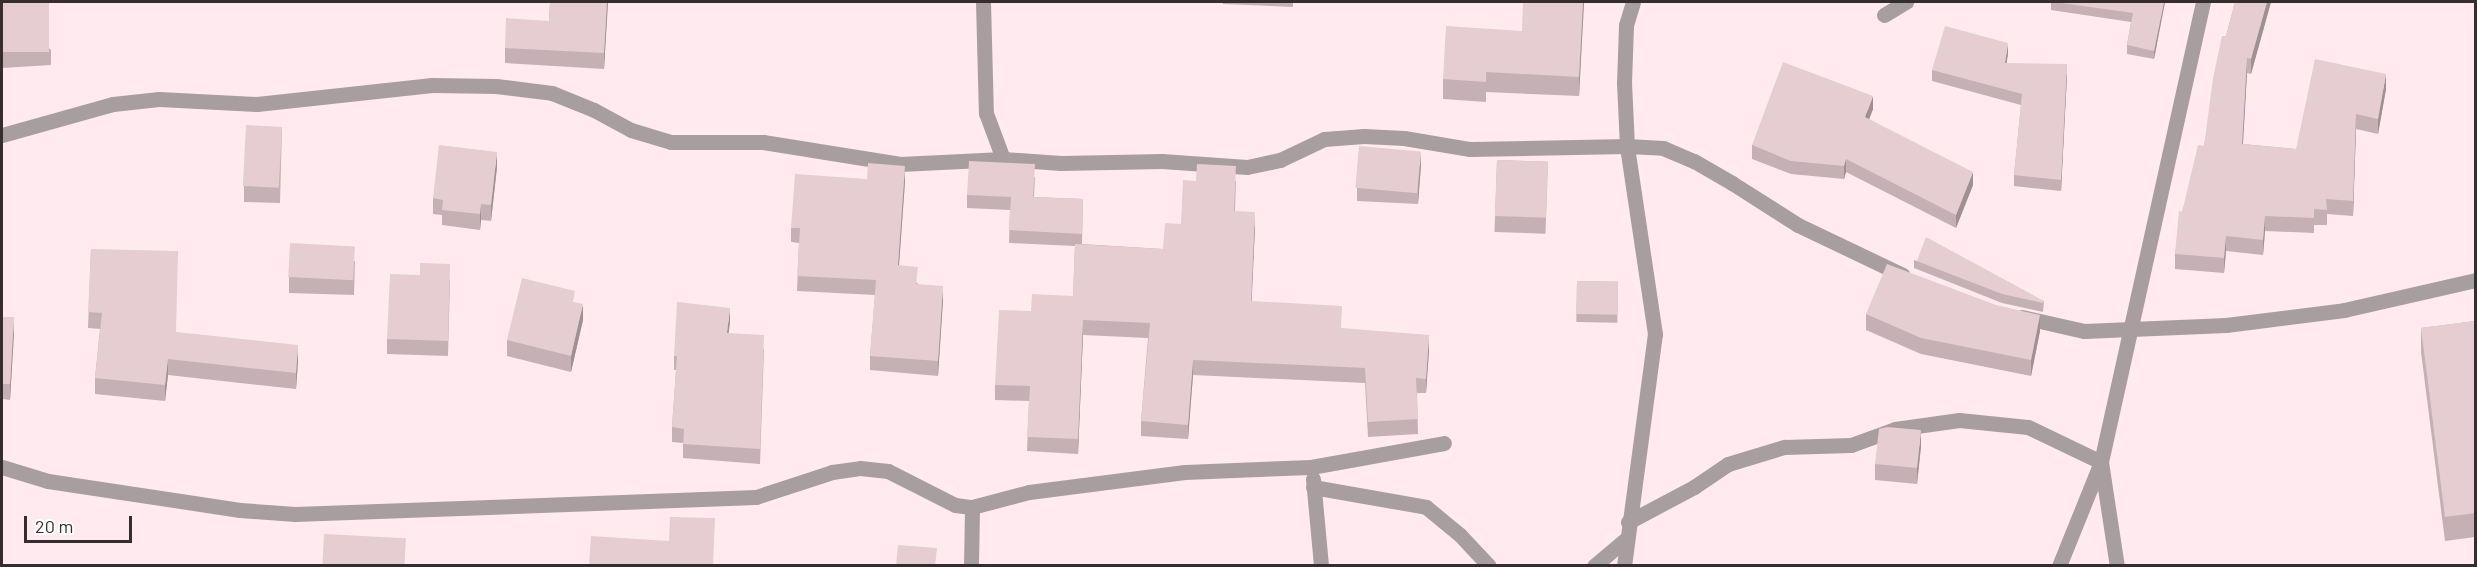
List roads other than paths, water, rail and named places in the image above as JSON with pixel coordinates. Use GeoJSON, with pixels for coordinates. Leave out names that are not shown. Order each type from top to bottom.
{"type":"FeatureCollection","features":[{"type":"Feature","properties":{"kind":"street"},"geometry":{"type":"LineString","coordinates":[[983,2],[986,113],[1003,159]]}},
{"type":"Feature","properties":{"kind":"street"},"geometry":{"type":"LineString","coordinates":[[1624,566],[1628,522],[1655,334],[1627,146],[1624,83],[1626,25],[1633,2]]}},
{"type":"Feature","properties":{"kind":"street"},"geometry":{"type":"LineString","coordinates":[[1884,15],[1906,2]]}},
{"type":"Feature","properties":{"kind":"street"},"geometry":{"type":"LineString","coordinates":[[2060,566],[2101,462],[2128,329],[2203,2]]}},
{"type":"Feature","properties":{"kind":"street"},"geometry":{"type":"LineString","coordinates":[[2,135],[113,104],[159,99],[257,104],[432,85],[496,86],[552,93],[594,110],[631,130],[671,142],[763,142],[900,164],[1003,159],[1061,163],[1162,161],[1247,167],[1280,160],[1324,139],[1364,136],[1404,138],[1470,149],[1627,146],[1663,148],[1694,161],[1798,225],[1922,283]]}},
{"type":"Feature","properties":{"kind":"street"},"geometry":{"type":"LineString","coordinates":[[2009,315],[2084,331],[2226,325],[2343,310],[2475,280]]}},
{"type":"Feature","properties":{"kind":"street"},"geometry":{"type":"LineString","coordinates":[[1628,522],[1694,488],[1728,464],[1784,447],[1851,445],[1895,429],[1959,420],[2028,427],[2101,462]]}},
{"type":"Feature","properties":{"kind":"street"},"geometry":{"type":"LineString","coordinates":[[2,467],[48,481],[240,510],[295,514],[756,497],[832,472],[860,468],[888,471],[955,506],[972,507],[1029,492],[1185,472],[1311,467],[1444,443]]}},
{"type":"Feature","properties":{"kind":"street"},"geometry":{"type":"LineString","coordinates":[[2101,462],[2117,566]]}},
{"type":"Feature","properties":{"kind":"street"},"geometry":{"type":"LineString","coordinates":[[1311,467],[1321,566]]}},
{"type":"Feature","properties":{"kind":"street"},"geometry":{"type":"LineString","coordinates":[[1313,487],[1426,507],[1460,535],[1489,566]]}},
{"type":"Feature","properties":{"kind":"street"},"geometry":{"type":"LineString","coordinates":[[971,566],[972,507]]}},
{"type":"Feature","properties":{"kind":"street"},"geometry":{"type":"LineString","coordinates":[[1594,566],[1626,539]]}}]}
